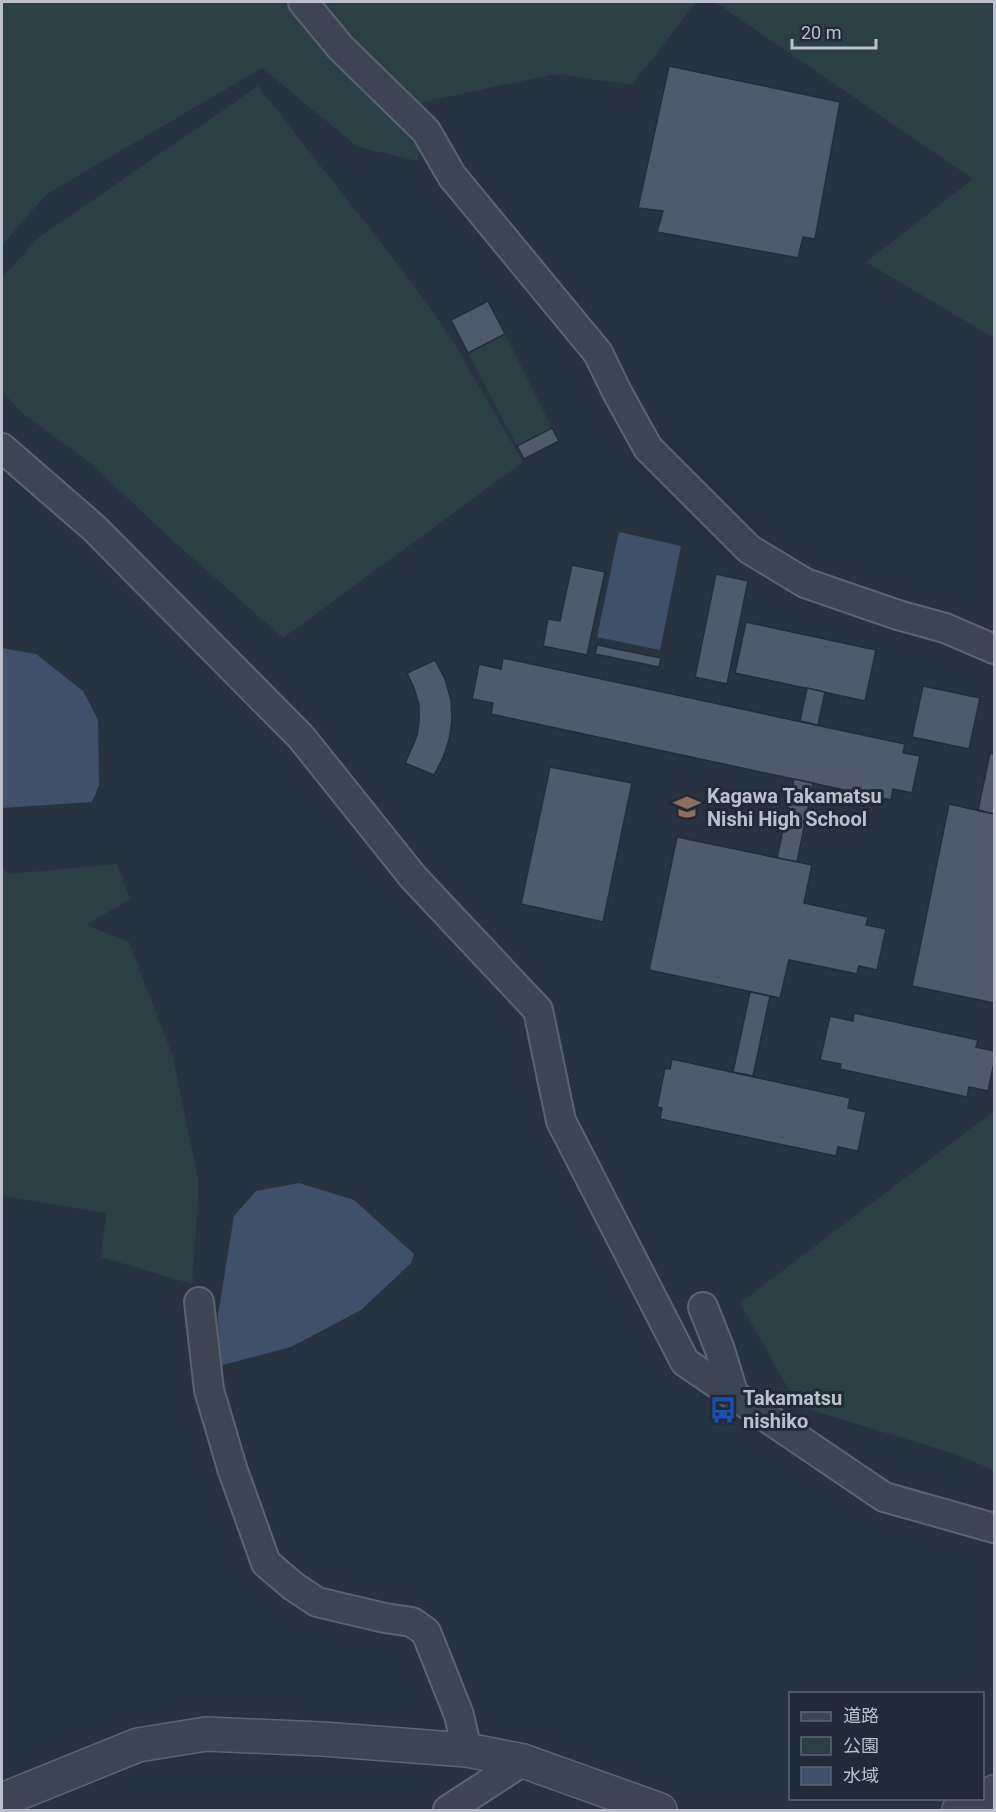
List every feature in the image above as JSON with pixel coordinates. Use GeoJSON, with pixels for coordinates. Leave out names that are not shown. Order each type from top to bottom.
{"type":"FeatureCollection","features":[{"type":"Feature","properties":{"kind":"street"},"geometry":{"type":"LineString","coordinates":[[303,2],[341,48],[426,131],[452,176],[598,353],[648,448],[748,549],[805,583],[898,615],[945,628],[994,649]]}},
{"type":"Feature","properties":{"kind":"street"},"geometry":{"type":"LineString","coordinates":[[2,448],[94,528],[302,737],[413,877],[538,1010],[561,1121],[685,1362],[884,1497],[994,1528]]}},
{"type":"Feature","properties":{"kind":"street"},"geometry":{"type":"LineString","coordinates":[[199,1302],[209,1390],[232,1468],[266,1563],[293,1586],[317,1602],[412,1622],[426,1632],[459,1715],[467,1750]]}},
{"type":"Feature","properties":{"kind":"street"},"geometry":{"type":"LineString","coordinates":[[703,1307],[720,1350],[734,1396]]}},
{"type":"Feature","properties":{"kind":"street"},"geometry":{"type":"LineString","coordinates":[[2,1800],[138,1745],[206,1734],[322,1739],[467,1750],[523,1761],[660,1810]]}},
{"type":"Feature","properties":{"kind":"street"},"geometry":{"type":"LineString","coordinates":[[448,1810],[523,1761]]}},
{"type":"Feature","properties":{"kind":"street"},"geometry":{"type":"LineString","coordinates":[[959,1810],[978,1800]]}},
{"type":"Feature","properties":{"kind":"green space"},"geometry":{"type":"Polygon","coordinates":[[[2,2],[696,2],[632,85],[555,74],[423,102],[418,161],[358,147],[262,68],[47,194],[2,245],[2,2]]]}},
{"type":"Feature","properties":{"kind":"green space"},"geometry":{"type":"Polygon","coordinates":[[[715,2],[994,2],[994,338],[866,262],[973,179],[715,2]]]}},
{"type":"Feature","properties":{"kind":"green space"},"geometry":{"type":"Polygon","coordinates":[[[258,86],[407,276],[451,338],[523,462],[283,638],[90,463],[21,412],[2,391],[2,278],[38,238],[258,86]]]}},
{"type":"Feature","properties":{"kind":"green space"},"geometry":{"type":"Polygon","coordinates":[[[505,334],[552,428],[517,446],[468,353],[505,334]]]}},
{"type":"Feature","properties":{"kind":"green space"},"geometry":{"type":"Polygon","coordinates":[[[117,864],[130,899],[86,925],[129,942],[173,1057],[199,1184],[192,1284],[101,1257],[106,1213],[2,1196],[2,868],[9,874],[117,864]]]}},
{"type":"Feature","properties":{"kind":"green space"},"geometry":{"type":"Polygon","coordinates":[[[994,1111],[994,1470],[955,1454],[798,1406],[740,1303],[994,1111]]]}},
{"type":"Feature","properties":{"kind":"water"},"geometry":{"type":"Polygon","coordinates":[[[619,532],[681,546],[660,650],[597,637],[619,532]]]}},
{"type":"Feature","properties":{"kind":"water"},"geometry":{"type":"Polygon","coordinates":[[[2,648],[36,654],[83,691],[98,720],[99,785],[92,802],[2,808],[2,648]]]}},
{"type":"Feature","properties":{"kind":"water"},"geometry":{"type":"Polygon","coordinates":[[[299,1183],[354,1200],[414,1254],[411,1263],[361,1310],[291,1347],[219,1366],[218,1315],[234,1216],[256,1191],[299,1183]]]}},
{"type":"Feature","properties":{"kind":"building"},"geometry":{"type":"Polygon","coordinates":[[[669,66],[840,102],[815,239],[803,237],[798,258],[657,232],[663,211],[638,208],[669,66]]]}},
{"type":"Feature","properties":{"kind":"building"},"geometry":{"type":"Polygon","coordinates":[[[488,301],[505,334],[468,353],[451,320],[488,301]]]}},
{"type":"Feature","properties":{"kind":"building"},"geometry":{"type":"Polygon","coordinates":[[[552,428],[559,441],[524,459],[517,446],[552,428]]]}},
{"type":"Feature","properties":{"kind":"building"},"geometry":{"type":"Polygon","coordinates":[[[572,565],[605,572],[587,655],[543,646],[548,619],[560,621],[572,565]]]}},
{"type":"Feature","properties":{"kind":"building"},"geometry":{"type":"Polygon","coordinates":[[[716,574],[748,581],[727,684],[695,677],[716,574]]]}},
{"type":"Feature","properties":{"kind":"building"},"geometry":{"type":"Polygon","coordinates":[[[746,622],[876,650],[865,701],[735,673],[746,622]]]}},
{"type":"Feature","properties":{"kind":"building"},"geometry":{"type":"Polygon","coordinates":[[[597,645],[661,658],[659,667],[595,654],[597,645]]]}},
{"type":"Feature","properties":{"kind":"building"},"geometry":{"type":"Polygon","coordinates":[[[503,658],[905,744],[903,753],[920,756],[912,793],[893,789],[891,800],[491,714],[493,703],[472,699],[479,664],[501,669],[503,658]]]}},
{"type":"Feature","properties":{"kind":"building"},"geometry":{"type":"Polygon","coordinates":[[[435,660],[445,679],[451,700],[452,721],[443,758],[434,775],[405,763],[417,736],[419,722],[419,705],[407,673],[435,660]]]}},
{"type":"Feature","properties":{"kind":"building"},"geometry":{"type":"Polygon","coordinates":[[[923,686],[980,698],[969,749],[912,737],[923,686]]]}},
{"type":"Feature","properties":{"kind":"building"},"geometry":{"type":"Polygon","coordinates":[[[807,688],[825,692],[818,725],[800,721],[807,688]]]}},
{"type":"Feature","properties":{"kind":"building"},"geometry":{"type":"Polygon","coordinates":[[[990,753],[994,754],[994,814],[978,810],[990,753]]]}},
{"type":"Feature","properties":{"kind":"building"},"geometry":{"type":"Polygon","coordinates":[[[550,767],[632,783],[603,922],[521,904],[550,767]]]}},
{"type":"Feature","properties":{"kind":"building"},"geometry":{"type":"Polygon","coordinates":[[[794,779],[813,783],[797,862],[777,858],[794,779]]]}},
{"type":"Feature","properties":{"kind":"building"},"geometry":{"type":"Polygon","coordinates":[[[949,804],[994,814],[994,1003],[912,986],[949,804]]]}},
{"type":"Feature","properties":{"kind":"building"},"geometry":{"type":"Polygon","coordinates":[[[677,837],[812,865],[804,903],[868,917],[866,925],[886,929],[877,970],[859,966],[857,974],[789,960],[780,998],[649,970],[677,837]]]}},
{"type":"Feature","properties":{"kind":"building"},"geometry":{"type":"Polygon","coordinates":[[[750,992],[770,996],[753,1076],[733,1072],[750,992]]]}},
{"type":"Feature","properties":{"kind":"building"},"geometry":{"type":"Polygon","coordinates":[[[854,1013],[978,1040],[976,1047],[994,1051],[988,1091],[969,1087],[967,1097],[840,1069],[841,1064],[820,1060],[830,1016],[853,1021],[854,1013]]]}},
{"type":"Feature","properties":{"kind":"building"},"geometry":{"type":"Polygon","coordinates":[[[672,1059],[850,1098],[848,1108],[866,1112],[858,1151],[838,1147],[836,1156],[660,1119],[662,1108],[657,1107],[665,1068],[670,1069],[672,1059]]]}},
{"type":"Feature","properties":{"kind":"place","name":"Kagawa Takamatsu Nishi High School"},"geometry":{"type":"Point","coordinates":[687,807]}},
{"type":"Feature","properties":{"kind":"place","name":"Takamatsu nishiko"},"geometry":{"type":"Point","coordinates":[723,1410]}}]}
